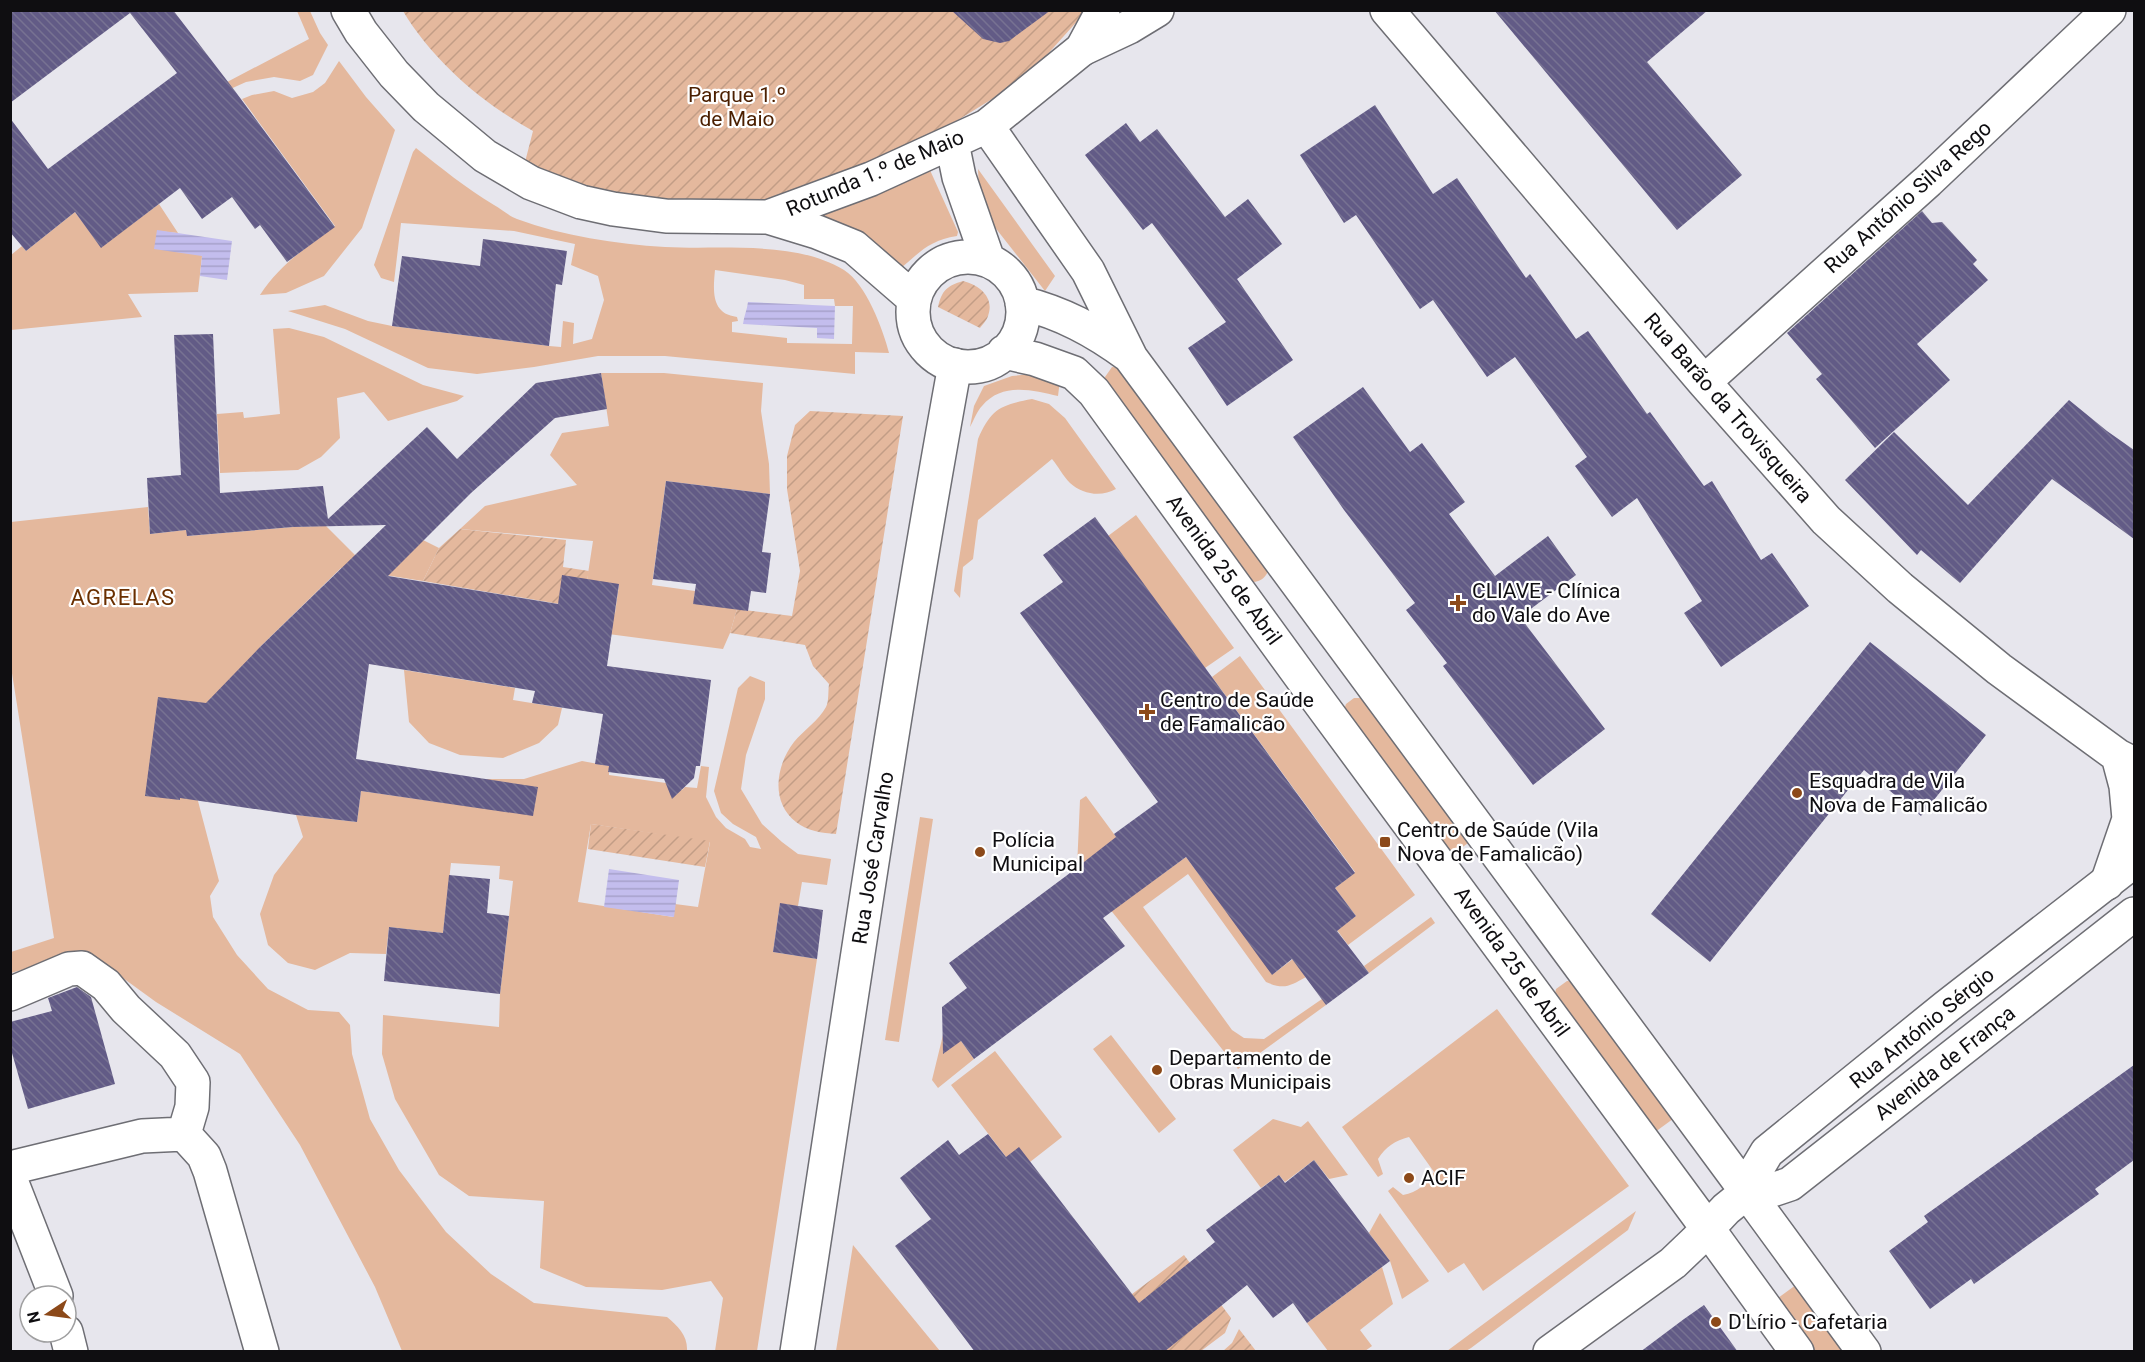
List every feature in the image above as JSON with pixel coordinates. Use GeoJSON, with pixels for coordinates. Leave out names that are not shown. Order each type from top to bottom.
{"type":"FeatureCollection","features":[{"type":"Feature","properties":{"kind":"main road","name":"Rotunda 1.º de Maio"},"geometry":{"type":"LineString","coordinates":[[348,10],[361,32],[394,75],[426,107],[485,156],[531,183],[581,202],[614,209],[666,216],[768,217],[871,179],[987,126],[1082,50],[1103,10]]}},
{"type":"Feature","properties":{"kind":"main road"},"geometry":{"type":"LineString","coordinates":[[1082,50],[1130,27],[1157,10]]}},
{"type":"Feature","properties":{"kind":"main road","name":"Rua Barão da Trovisqueira"},"geometry":{"type":"LineString","coordinates":[[1387,10],[1704,382],[1826,520],[1900,588],[1999,669],[2126,760],[2129,819],[2107,883]]}},
{"type":"Feature","properties":{"kind":"main road","name":"Rua António Silva Rego"},"geometry":{"type":"LineString","coordinates":[[1704,382],[1929,181],[2109,10]]}},
{"type":"Feature","properties":{"kind":"main road","name":"Avenida 25 de Abril"},"geometry":{"type":"LineString","coordinates":[[987,126],[1088,271],[1131,358],[1708,1141],[1727,1210],[1797,1352]]}},
{"type":"Feature","properties":{"kind":"main road"},"geometry":{"type":"LineString","coordinates":[[952,143],[959,177],[988,261]]}},
{"type":"Feature","properties":{"kind":"main road"},"geometry":{"type":"LineString","coordinates":[[768,217],[817,232],[854,248],[914,299]]}},
{"type":"Feature","properties":{"kind":"main road"},"geometry":{"type":"LineString","coordinates":[[970,256],[988,261],[1005,270],[1016,285],[1022,303],[1022,321],[1016,338],[1004,352],[990,362],[973,366],[955,365],[939,359],[926,348],[917,333],[913,317],[914,299],[921,282],[934,268],[951,259],[970,256]]}},
{"type":"Feature","properties":{"kind":"main road","name":"Avenida 25 de Abril"},"geometry":{"type":"LineString","coordinates":[[1022,303],[1049,310],[1098,333],[1131,358]]}},
{"type":"Feature","properties":{"kind":"main road","name":"Avenida 25 de Abril"},"geometry":{"type":"LineString","coordinates":[[1004,352],[1035,359],[1074,373],[1094,392],[1525,981],[1727,1210],[1779,1235],[1864,1352]]}},
{"type":"Feature","properties":{"kind":"main road","name":"Rua José Carvalho"},"geometry":{"type":"LineString","coordinates":[[796,1352],[874,850],[955,365]]}},
{"type":"Feature","properties":{"kind":"main road"},"geometry":{"type":"LineString","coordinates":[[1257,616],[1298,585]]}},
{"type":"Feature","properties":{"kind":"main road"},"geometry":{"type":"LineString","coordinates":[[1309,688],[1351,656]]}},
{"type":"Feature","properties":{"kind":"main road","name":"Rua António Sérgio"},"geometry":{"type":"LineString","coordinates":[[1727,1210],[1767,1152],[1946,1007],[2134,861]]}},
{"type":"Feature","properties":{"kind":"main road"},"geometry":{"type":"LineString","coordinates":[[1479,918],[1520,886]]}},
{"type":"Feature","properties":{"kind":"main road","name":"Avenida de França"},"geometry":{"type":"LineString","coordinates":[[1727,1210],[1790,1184],[2134,914]]}},
{"type":"Feature","properties":{"kind":"main road"},"geometry":{"type":"LineString","coordinates":[[1525,981],[1567,950]]}},
{"type":"Feature","properties":{"kind":"main road"},"geometry":{"type":"LineString","coordinates":[[10,994],[69,969],[82,968],[106,985],[126,1009],[175,1055],[193,1082],[192,1107],[183,1134]]}},
{"type":"Feature","properties":{"kind":"main road"},"geometry":{"type":"LineString","coordinates":[[10,1168],[142,1137],[183,1134]]}},
{"type":"Feature","properties":{"kind":"main road"},"geometry":{"type":"LineString","coordinates":[[183,1134],[204,1156],[210,1171],[262,1352]]}},
{"type":"Feature","properties":{"kind":"main road"},"geometry":{"type":"LineString","coordinates":[[1708,1141],[1743,1153],[1767,1152]]}},
{"type":"Feature","properties":{"kind":"main road"},"geometry":{"type":"LineString","coordinates":[[10,1178],[51,1284]]}},
{"type":"Feature","properties":{"kind":"main road"},"geometry":{"type":"LineString","coordinates":[[1779,1235],[1780,1211],[1790,1184]]}},
{"type":"Feature","properties":{"kind":"main road"},"geometry":{"type":"LineString","coordinates":[[1550,1352],[1672,1263],[1727,1210]]}},
{"type":"Feature","properties":{"kind":"green space"},"geometry":{"type":"Polygon","coordinates":[[[297,11],[310,11],[328,45],[313,75],[300,81],[274,77],[246,82],[217,95],[193,100],[309,39],[297,11]]]}},
{"type":"Feature","properties":{"kind":"green space","name":"Parque 1.º de Maio"},"geometry":{"type":"Polygon","coordinates":[[[403,11],[1084,11],[1045,57],[997,96],[937,133],[882,160],[767,202],[616,200],[524,166],[533,131],[495,107],[460,79],[429,47],[403,11]]]}},
{"type":"Feature","properties":{"kind":"green space"},"geometry":{"type":"Polygon","coordinates":[[[339,61],[395,130],[362,228],[324,276],[286,293],[260,295],[285,265],[335,226],[242,99],[274,91],[292,98],[313,92],[325,83],[339,61]]]}},
{"type":"Feature","properties":{"kind":"green space"},"geometry":{"type":"Polygon","coordinates":[[[416,148],[464,185],[511,216],[553,230],[646,246],[781,250],[825,261],[844,270],[866,296],[883,332],[889,353],[855,352],[855,374],[665,356],[598,356],[477,374],[428,368],[345,329],[288,311],[325,305],[368,321],[392,326],[561,347],[563,321],[574,323],[573,344],[592,339],[604,300],[598,276],[571,265],[575,244],[514,231],[401,223],[394,282],[381,278],[374,265],[416,148]],[[715,270],[715,300],[722,311],[737,317],[738,321],[732,322],[732,332],[787,338],[787,343],[852,344],[853,306],[835,306],[834,299],[804,299],[804,285],[715,270]]]}},
{"type":"Feature","properties":{"kind":"green space"},"geometry":{"type":"Polygon","coordinates":[[[929,168],[958,232],[957,236],[932,244],[901,268],[819,220],[816,211],[929,168]]]}},
{"type":"Feature","properties":{"kind":"green space"},"geometry":{"type":"Polygon","coordinates":[[[978,169],[1055,276],[1045,291],[990,221],[979,191],[978,169]]]}},
{"type":"Feature","properties":{"kind":"green space"},"geometry":{"type":"Polygon","coordinates":[[[159,204],[178,233],[157,231],[202,256],[198,292],[128,294],[142,317],[11,330],[11,255],[22,246],[26,251],[75,212],[101,247],[159,204]]]}},
{"type":"Feature","properties":{"kind":"green space"},"geometry":{"type":"Polygon","coordinates":[[[963,281],[980,289],[989,303],[988,316],[980,328],[938,307],[946,289],[963,281]]]}},
{"type":"Feature","properties":{"kind":"green space"},"geometry":{"type":"Polygon","coordinates":[[[289,328],[324,337],[423,385],[464,396],[457,401],[388,421],[364,392],[337,398],[340,438],[321,457],[298,470],[220,473],[217,414],[243,412],[244,418],[280,414],[273,329],[289,328]]]}},
{"type":"Feature","properties":{"kind":"green space"},"geometry":{"type":"Polygon","coordinates":[[[1112,367],[1126,368],[1271,564],[1262,579],[1245,582],[1106,387],[1105,377],[1112,367]]]}},
{"type":"Feature","properties":{"kind":"green space"},"geometry":{"type":"Polygon","coordinates":[[[601,373],[664,373],[763,383],[761,411],[769,464],[770,494],[666,481],[652,585],[695,591],[694,603],[737,609],[723,649],[593,632],[595,610],[615,613],[619,585],[587,580],[593,541],[460,529],[485,506],[577,485],[550,455],[562,433],[609,426],[601,373]]]}},
{"type":"Feature","properties":{"kind":"green space"},"geometry":{"type":"Polygon","coordinates":[[[1032,374],[1060,380],[1058,396],[1028,390],[999,393],[980,408],[970,427],[974,406],[984,386],[1012,376],[1032,374]]]}},
{"type":"Feature","properties":{"kind":"green space"},"geometry":{"type":"Polygon","coordinates":[[[1032,399],[1049,404],[1065,418],[1116,489],[1099,494],[1081,490],[1070,483],[1052,459],[978,520],[973,559],[963,567],[960,598],[954,591],[978,439],[987,421],[998,410],[1004,406],[1032,399]]]}},
{"type":"Feature","properties":{"kind":"green space"},"geometry":{"type":"Polygon","coordinates":[[[810,411],[903,416],[836,834],[810,829],[796,822],[782,804],[778,783],[788,751],[826,707],[829,684],[813,666],[805,645],[730,633],[737,609],[792,616],[800,571],[787,489],[787,456],[795,425],[810,411]]]}},
{"type":"Feature","properties":{"kind":"green space"},"geometry":{"type":"Polygon","coordinates":[[[148,507],[150,534],[186,530],[188,536],[326,526],[355,555],[400,514],[423,540],[439,548],[423,581],[341,568],[260,647],[259,656],[209,700],[198,801],[219,881],[210,896],[213,917],[237,955],[268,989],[308,1010],[339,1012],[350,1025],[352,1054],[370,1119],[399,1170],[446,1232],[491,1274],[534,1303],[667,1317],[682,1332],[687,1351],[402,1351],[375,1287],[300,1145],[240,1054],[156,1002],[105,965],[63,958],[11,973],[11,952],[54,938],[11,667],[11,522],[148,507]]]}},
{"type":"Feature","properties":{"kind":"green space"},"geometry":{"type":"Polygon","coordinates":[[[1136,515],[1234,648],[1205,668],[1108,536],[1136,515]]]}},
{"type":"Feature","properties":{"kind":"green space"},"geometry":{"type":"Polygon","coordinates":[[[460,529],[566,540],[563,567],[589,571],[587,580],[595,610],[423,581],[439,548],[460,529]]]}},
{"type":"Feature","properties":{"kind":"green space"},"geometry":{"type":"Polygon","coordinates":[[[1240,656],[1415,895],[1348,945],[1337,930],[1356,916],[1335,888],[1355,872],[1212,677],[1240,656]]]}},
{"type":"Feature","properties":{"kind":"green space"},"geometry":{"type":"Polygon","coordinates":[[[404,670],[515,688],[513,700],[562,708],[558,725],[539,743],[503,758],[460,755],[429,743],[409,722],[404,670]]]}},
{"type":"Feature","properties":{"kind":"green space"},"geometry":{"type":"Polygon","coordinates":[[[750,676],[765,682],[765,699],[746,755],[741,789],[762,824],[782,842],[798,854],[831,859],[827,885],[802,882],[798,906],[780,904],[773,952],[817,959],[757,1351],[715,1351],[723,1298],[711,1281],[662,1290],[586,1287],[540,1268],[544,1201],[469,1196],[439,1175],[395,1099],[382,1054],[383,1015],[499,1027],[500,994],[513,881],[499,879],[500,866],[451,863],[443,933],[389,927],[386,954],[350,953],[315,970],[288,963],[268,945],[260,914],[274,875],[303,837],[296,815],[357,822],[361,791],[481,808],[487,779],[524,779],[582,761],[609,766],[609,775],[666,783],[673,791],[682,790],[685,787],[697,788],[701,766],[709,767],[706,797],[716,817],[726,828],[745,839],[750,847],[761,849],[756,837],[733,824],[721,813],[714,791],[738,688],[750,676]],[[591,824],[578,902],[673,917],[675,904],[698,907],[710,842],[591,824]]]}},
{"type":"Feature","properties":{"kind":"green space"},"geometry":{"type":"Polygon","coordinates":[[[1354,698],[1368,698],[1472,840],[1448,858],[1342,715],[1346,704],[1354,698]]]}},
{"type":"Feature","properties":{"kind":"green space"},"geometry":{"type":"Polygon","coordinates":[[[1086,796],[1150,883],[1186,857],[1273,974],[1293,959],[1306,977],[1287,986],[1266,982],[1188,874],[1143,907],[1232,1030],[1244,1038],[1264,1039],[1322,999],[1326,1005],[1238,1069],[1077,868],[1080,800],[1086,796]]]}},
{"type":"Feature","properties":{"kind":"green space"},"geometry":{"type":"Polygon","coordinates":[[[920,817],[933,819],[899,1042],[885,1040],[920,817]]]}},
{"type":"Feature","properties":{"kind":"green space"},"geometry":{"type":"Polygon","coordinates":[[[591,824],[710,841],[705,867],[588,849],[591,824]]]}},
{"type":"Feature","properties":{"kind":"green space"},"geometry":{"type":"Polygon","coordinates":[[[1431,917],[1435,923],[1369,973],[1364,966],[1431,917]]]}},
{"type":"Feature","properties":{"kind":"green space"},"geometry":{"type":"Polygon","coordinates":[[[1567,981],[1579,982],[1677,1116],[1651,1135],[1553,1001],[1556,989],[1567,981]]]}},
{"type":"Feature","properties":{"kind":"green space"},"geometry":{"type":"Polygon","coordinates":[[[1497,1009],[1629,1186],[1483,1291],[1464,1263],[1448,1273],[1388,1191],[1393,1187],[1403,1195],[1413,1192],[1425,1184],[1434,1172],[1409,1137],[1399,1140],[1381,1154],[1378,1159],[1383,1174],[1378,1177],[1342,1127],[1497,1009]]]}},
{"type":"Feature","properties":{"kind":"green space"},"geometry":{"type":"Polygon","coordinates":[[[943,1035],[961,1041],[974,1059],[938,1088],[932,1080],[943,1035]]]}},
{"type":"Feature","properties":{"kind":"green space"},"geometry":{"type":"Polygon","coordinates":[[[1111,1035],[1176,1119],[1159,1133],[1093,1049],[1111,1035]]]}},
{"type":"Feature","properties":{"kind":"green space"},"geometry":{"type":"Polygon","coordinates":[[[995,1051],[1062,1137],[1030,1162],[1006,1157],[951,1085],[995,1051]]]}},
{"type":"Feature","properties":{"kind":"green space"},"geometry":{"type":"Polygon","coordinates":[[[1273,1119],[1301,1127],[1308,1121],[1348,1175],[1329,1179],[1314,1160],[1285,1182],[1279,1175],[1261,1188],[1233,1150],[1273,1119]]]}},
{"type":"Feature","properties":{"kind":"green space"},"geometry":{"type":"Polygon","coordinates":[[[1636,1211],[1628,1230],[1471,1348],[1466,1351],[1447,1351],[1636,1211]]]}},
{"type":"Feature","properties":{"kind":"green space"},"geometry":{"type":"Polygon","coordinates":[[[1380,1213],[1429,1281],[1402,1299],[1390,1261],[1369,1233],[1380,1213]]]}},
{"type":"Feature","properties":{"kind":"green space"},"geometry":{"type":"Polygon","coordinates":[[[853,1245],[940,1351],[836,1351],[853,1245]]]}},
{"type":"Feature","properties":{"kind":"green space"},"geometry":{"type":"Polygon","coordinates":[[[1184,1255],[1231,1318],[1225,1333],[1201,1351],[1055,1352],[1184,1255]]]}},
{"type":"Feature","properties":{"kind":"green space"},"geometry":{"type":"Polygon","coordinates":[[[1382,1267],[1393,1304],[1360,1330],[1372,1346],[1365,1351],[1328,1351],[1307,1323],[1382,1267]]]}},
{"type":"Feature","properties":{"kind":"green space"},"geometry":{"type":"Polygon","coordinates":[[[1800,1282],[1851,1351],[1811,1351],[1774,1301],[1800,1282]]]}},
{"type":"Feature","properties":{"kind":"green space"},"geometry":{"type":"Polygon","coordinates":[[[1239,1329],[1256,1351],[1223,1351],[1232,1343],[1239,1329]]]}},
{"type":"Feature","properties":{"kind":"shaded area"},"geometry":{"type":"Polygon","coordinates":[[[157,230],[232,241],[227,280],[200,276],[202,256],[154,249],[157,230]]]}},
{"type":"Feature","properties":{"kind":"shaded area"},"geometry":{"type":"Polygon","coordinates":[[[748,302],[835,306],[834,339],[817,338],[817,328],[743,324],[748,302]]]}},
{"type":"Feature","properties":{"kind":"shaded area"},"geometry":{"type":"Polygon","coordinates":[[[609,869],[679,880],[674,917],[604,907],[609,869]]]}},
{"type":"Feature","properties":{"kind":"building"},"geometry":{"type":"Polygon","coordinates":[[[10,10],[173,10],[335,227],[287,262],[260,225],[255,229],[232,197],[202,219],[180,188],[101,248],[75,212],[26,251],[10,232],[10,118],[48,169],[177,73],[130,13],[10,103],[10,10]]]}},
{"type":"Feature","properties":{"kind":"building"},"geometry":{"type":"Polygon","coordinates":[[[951,10],[1051,10],[1009,41],[1000,43],[983,39],[951,10]]]}},
{"type":"Feature","properties":{"kind":"building"},"geometry":{"type":"Polygon","coordinates":[[[1494,10],[1708,10],[1647,62],[1742,175],[1677,230],[1494,10]]]}},
{"type":"Feature","properties":{"kind":"building"},"geometry":{"type":"Polygon","coordinates":[[[1375,105],[1433,194],[1457,178],[1526,278],[1530,274],[1576,339],[1588,331],[1647,414],[1650,412],[1704,486],[1712,481],[1761,560],[1772,553],[1809,606],[1721,667],[1684,613],[1702,601],[1637,498],[1612,517],[1575,466],[1587,457],[1515,357],[1487,377],[1433,300],[1420,309],[1356,215],[1344,223],[1300,155],[1375,105]]]}},
{"type":"Feature","properties":{"kind":"building"},"geometry":{"type":"Polygon","coordinates":[[[1126,123],[1140,142],[1157,129],[1225,217],[1248,199],[1282,244],[1237,279],[1293,360],[1227,406],[1188,348],[1226,322],[1152,223],[1143,230],[1085,155],[1126,123]]]}},
{"type":"Feature","properties":{"kind":"building"},"geometry":{"type":"Polygon","coordinates":[[[1922,211],[1932,223],[1942,222],[1977,260],[1973,264],[1988,280],[1917,344],[1950,380],[1875,448],[1816,379],[1822,374],[1787,333],[1922,211]]]}},
{"type":"Feature","properties":{"kind":"building"},"geometry":{"type":"Polygon","coordinates":[[[483,239],[567,251],[562,285],[556,284],[549,346],[392,326],[402,256],[480,266],[483,239]]]}},
{"type":"Feature","properties":{"kind":"building"},"geometry":{"type":"Polygon","coordinates":[[[213,334],[220,493],[323,486],[328,519],[427,427],[457,459],[536,383],[601,373],[607,409],[555,418],[471,493],[388,576],[558,604],[562,575],[619,584],[607,666],[711,680],[700,766],[696,766],[694,778],[672,799],[664,779],[608,772],[609,766],[595,764],[603,714],[532,703],[535,691],[369,664],[356,759],[538,787],[533,816],[361,791],[357,822],[180,798],[180,800],[145,796],[158,697],[206,703],[260,647],[386,525],[293,527],[187,536],[186,530],[150,534],[147,478],[181,475],[174,335],[213,334]]]}},
{"type":"Feature","properties":{"kind":"building"},"geometry":{"type":"Polygon","coordinates":[[[1363,387],[1410,452],[1422,443],[1465,502],[1449,514],[1495,576],[1548,536],[1576,575],[1520,617],[1605,729],[1533,785],[1443,666],[1447,663],[1406,610],[1415,603],[1344,510],[1293,437],[1363,387]]]}},
{"type":"Feature","properties":{"kind":"building"},"geometry":{"type":"Polygon","coordinates":[[[2069,400],[2134,450],[2134,539],[2052,479],[1960,583],[1921,550],[1917,555],[1845,480],[1894,432],[1968,505],[2069,400]]]}},
{"type":"Feature","properties":{"kind":"building"},"geometry":{"type":"Polygon","coordinates":[[[666,481],[770,494],[762,552],[771,553],[766,593],[751,591],[748,611],[693,604],[696,584],[653,579],[666,481]]]}},
{"type":"Feature","properties":{"kind":"building"},"geometry":{"type":"Polygon","coordinates":[[[1095,517],[1355,873],[1335,888],[1356,916],[1337,931],[1369,973],[1326,1005],[1292,959],[1272,975],[1186,857],[1103,918],[1125,946],[974,1059],[961,1041],[943,1054],[942,1007],[967,988],[949,963],[1066,876],[1116,837],[1114,834],[1158,802],[1020,613],[1063,582],[1043,555],[1095,517]]]}},
{"type":"Feature","properties":{"kind":"building","name":"Esquadra de Vila Nova de Famalicão"},"geometry":{"type":"Polygon","coordinates":[[[1870,642],[1986,735],[1921,816],[1864,770],[1710,962],[1651,914],[1870,642]]]}},
{"type":"Feature","properties":{"kind":"building"},"geometry":{"type":"Polygon","coordinates":[[[449,875],[490,879],[487,913],[509,916],[500,994],[384,981],[389,927],[443,933],[449,875]]]}},
{"type":"Feature","properties":{"kind":"building"},"geometry":{"type":"Polygon","coordinates":[[[780,903],[823,910],[817,959],[773,952],[780,903]]]}},
{"type":"Feature","properties":{"kind":"building"},"geometry":{"type":"Polygon","coordinates":[[[77,987],[91,997],[115,1084],[28,1109],[10,1046],[10,1022],[52,1011],[48,998],[77,987]]]}},
{"type":"Feature","properties":{"kind":"building"},"geometry":{"type":"Polygon","coordinates":[[[2134,1065],[2134,1160],[2095,1189],[2099,1194],[1974,1284],[1971,1279],[1930,1309],[1889,1251],[1928,1222],[1924,1216],[2134,1065]]]}},
{"type":"Feature","properties":{"kind":"building"},"geometry":{"type":"Polygon","coordinates":[[[988,1134],[1006,1157],[1019,1147],[1139,1303],[1215,1242],[1206,1230],[1279,1175],[1285,1183],[1314,1160],[1390,1261],[1307,1323],[1293,1303],[1273,1318],[1247,1285],[1164,1352],[975,1352],[895,1246],[931,1219],[900,1178],[948,1140],[959,1155],[988,1134]]]}},
{"type":"Feature","properties":{"kind":"building"},"geometry":{"type":"Polygon","coordinates":[[[1704,1305],[1738,1352],[1640,1352],[1684,1319],[1704,1305]]]}},
{"type":"Feature","properties":{"kind":"place","name":"CLIAVE - Clínica do Vale do Ave"},"geometry":{"type":"Point","coordinates":[1458,603]}},
{"type":"Feature","properties":{"kind":"place","name":"Centro de Saúde de Famalicão"},"geometry":{"type":"Point","coordinates":[1147,712]}},
{"type":"Feature","properties":{"kind":"place","name":"Esquadra de Vila Nova de Famalicão"},"geometry":{"type":"Point","coordinates":[1797,793]}},
{"type":"Feature","properties":{"kind":"place","name":"Centro de Saúde (Vila Nova de Famalicão)"},"geometry":{"type":"Point","coordinates":[1385,842]}},
{"type":"Feature","properties":{"kind":"place","name":"Polícia Municipal"},"geometry":{"type":"Point","coordinates":[980,852]}},
{"type":"Feature","properties":{"kind":"place","name":"Departamento de Obras Municipais"},"geometry":{"type":"Point","coordinates":[1157,1070]}},
{"type":"Feature","properties":{"kind":"place","name":"ACIF"},"geometry":{"type":"Point","coordinates":[1409,1178]}},
{"type":"Feature","properties":{"kind":"place","name":"D'Lírio - Cafetaria"},"geometry":{"type":"Point","coordinates":[1716,1322]}},
{"type":"Feature","properties":{"kind":"district","name":"AGRELAS"},"geometry":{"type":"Point","coordinates":[123,597]}}]}
